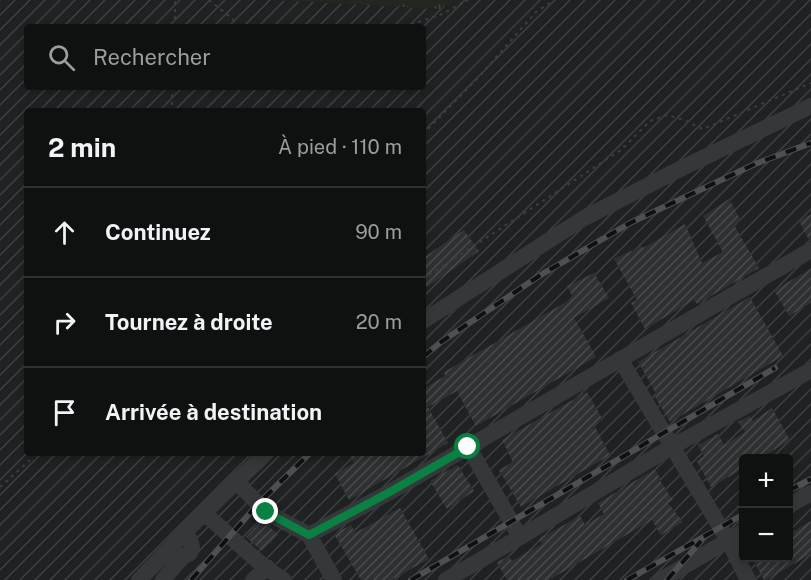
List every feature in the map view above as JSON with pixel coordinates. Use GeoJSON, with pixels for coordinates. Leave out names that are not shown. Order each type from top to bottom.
{"type":"FeatureCollection","features":[{"type":"Feature","properties":{"kind":"street"},"geometry":{"type":"LineString","coordinates":[[426,319],[584,218],[811,106]]}},
{"type":"Feature","properties":{"kind":"street"},"geometry":{"type":"LineString","coordinates":[[309,535],[388,493],[811,250]]}},
{"type":"Feature","properties":{"kind":"street"},"geometry":{"type":"LineString","coordinates":[[620,359],[728,540],[748,580]]}},
{"type":"Feature","properties":{"kind":"street"},"geometry":{"type":"LineString","coordinates":[[446,580],[672,447],[811,370]]}},
{"type":"Feature","properties":{"kind":"street"},"geometry":{"type":"LineString","coordinates":[[468,447],[520,537]]}},
{"type":"Feature","properties":{"kind":"street"},"geometry":{"type":"LineString","coordinates":[[140,580],[263,456]]}},
{"type":"Feature","properties":{"kind":"street"},"geometry":{"type":"LineString","coordinates":[[236,481],[266,512],[309,535],[334,580]]}},
{"type":"Feature","properties":{"kind":"street"},"geometry":{"type":"LineString","coordinates":[[793,504],[811,493]]}},
{"type":"Feature","properties":{"kind":"street"},"geometry":{"type":"LineString","coordinates":[[204,513],[284,580]]}},
{"type":"Feature","properties":{"kind":"street"},"geometry":{"type":"LineString","coordinates":[[163,580],[182,557],[190,553],[192,548],[190,540],[185,533]]}},
{"type":"Feature","properties":{"kind":"street"},"geometry":{"type":"LineString","coordinates":[[661,580],[739,534]]}},
{"type":"Feature","properties":{"kind":"street"},"geometry":{"type":"LineString","coordinates":[[253,580],[267,567]]}},
{"type":"Feature","properties":{"kind":"path"},"geometry":{"type":"LineString","coordinates":[[175,0],[175,24]]}},
{"type":"Feature","properties":{"kind":"path"},"geometry":{"type":"LineString","coordinates":[[209,0],[237,24]]}},
{"type":"Feature","properties":{"kind":"path"},"geometry":{"type":"LineString","coordinates":[[413,24],[442,14],[468,0]]}},
{"type":"Feature","properties":{"kind":"path"},"geometry":{"type":"LineString","coordinates":[[426,131],[537,12],[554,0]]}},
{"type":"Feature","properties":{"kind":"path"},"geometry":{"type":"LineString","coordinates":[[426,277],[621,150],[650,121],[667,115],[703,129],[811,83]]}},
{"type":"Feature","properties":{"kind":"path"},"geometry":{"type":"LineString","coordinates":[[172,90],[172,108]]}},
{"type":"Feature","properties":{"kind":"path"},"geometry":{"type":"LineString","coordinates":[[0,487],[32,456]]}},
{"type":"Feature","properties":{"kind":"shaded area"},"geometry":{"type":"Polygon","coordinates":[[[0,0],[277,0],[440,9],[457,0],[811,0],[811,580],[0,580],[0,0]]]}},
{"type":"Feature","properties":{"kind":"green space"},"geometry":{"type":"Polygon","coordinates":[[[277,0],[457,0],[440,9],[277,0]]]}},
{"type":"Feature","properties":{"kind":"building"},"geometry":{"type":"Polygon","coordinates":[[[729,199],[741,221],[734,225],[759,268],[697,304],[694,300],[645,329],[631,303],[637,300],[614,259],[642,246],[643,248],[685,224],[702,263],[723,252],[703,216],[729,199]]]}},
{"type":"Feature","properties":{"kind":"building"},"geometry":{"type":"Polygon","coordinates":[[[811,214],[811,240],[809,240],[799,221],[811,214]]]}},
{"type":"Feature","properties":{"kind":"building"},"geometry":{"type":"Polygon","coordinates":[[[464,230],[479,251],[426,288],[426,256],[464,230]]]}},
{"type":"Feature","properties":{"kind":"building"},"geometry":{"type":"Polygon","coordinates":[[[811,269],[811,303],[789,316],[774,290],[811,269]]]}},
{"type":"Feature","properties":{"kind":"building"},"geometry":{"type":"Polygon","coordinates":[[[594,273],[609,298],[574,318],[596,357],[476,426],[457,391],[428,407],[448,443],[426,456],[426,387],[445,376],[444,372],[573,298],[567,286],[594,273]]]}},
{"type":"Feature","properties":{"kind":"building"},"geometry":{"type":"Polygon","coordinates":[[[750,297],[783,356],[670,422],[638,362],[750,297]]]}},
{"type":"Feature","properties":{"kind":"building"},"geometry":{"type":"Polygon","coordinates":[[[587,392],[603,420],[594,425],[610,455],[521,507],[499,470],[513,462],[502,440],[587,392]]]}},
{"type":"Feature","properties":{"kind":"building"},"geometry":{"type":"Polygon","coordinates":[[[772,408],[790,440],[767,454],[739,454],[739,471],[711,487],[697,461],[704,456],[698,445],[718,434],[724,445],[745,432],[738,422],[750,416],[753,421],[772,408]]]}},
{"type":"Feature","properties":{"kind":"building"},"geometry":{"type":"Polygon","coordinates":[[[350,456],[425,456],[349,500],[335,474],[354,463],[350,456]]]}},
{"type":"Feature","properties":{"kind":"building"},"geometry":{"type":"Polygon","coordinates":[[[458,465],[474,491],[447,509],[430,481],[458,465]]]}},
{"type":"Feature","properties":{"kind":"building"},"geometry":{"type":"Polygon","coordinates":[[[655,469],[673,500],[668,503],[683,522],[661,535],[652,520],[549,580],[507,580],[497,562],[509,556],[512,561],[542,544],[539,539],[580,516],[585,525],[604,514],[598,503],[655,469]]]}},
{"type":"Feature","properties":{"kind":"building"},"geometry":{"type":"Polygon","coordinates":[[[400,508],[429,559],[391,580],[361,580],[334,534],[351,525],[355,533],[400,508]]]}},
{"type":"Feature","properties":{"kind":"building"},"geometry":{"type":"Polygon","coordinates":[[[261,521],[278,535],[262,551],[246,537],[261,521]]]}},
{"type":"Feature","properties":{"kind":"building"},"geometry":{"type":"Polygon","coordinates":[[[811,521],[811,554],[764,580],[754,562],[793,562],[793,532],[811,521]]]}},
{"type":"Feature","properties":{"kind":"railway"},"geometry":{"type":"LineString","coordinates":[[426,354],[539,276],[630,223],[755,164],[811,143]]}},
{"type":"Feature","properties":{"kind":"railway"},"geometry":{"type":"LineString","coordinates":[[411,580],[775,368]]}},
{"type":"Feature","properties":{"kind":"railway"},"geometry":{"type":"LineString","coordinates":[[191,580],[258,504],[307,456]]}},
{"type":"Feature","properties":{"kind":"railway"},"geometry":{"type":"LineString","coordinates":[[793,488],[811,479]]}},
{"type":"Feature","properties":{"kind":"railway"},"geometry":{"type":"LineString","coordinates":[[627,580],[739,517]]}},
{"type":"Feature","properties":{"kind":"railway"},"geometry":{"type":"LineString","coordinates":[[667,580],[701,541]]}},
{"type":"Feature","properties":{"kind":"route"},"geometry":{"type":"LineString","coordinates":[[266,512],[309,535],[468,447]]}}]}
